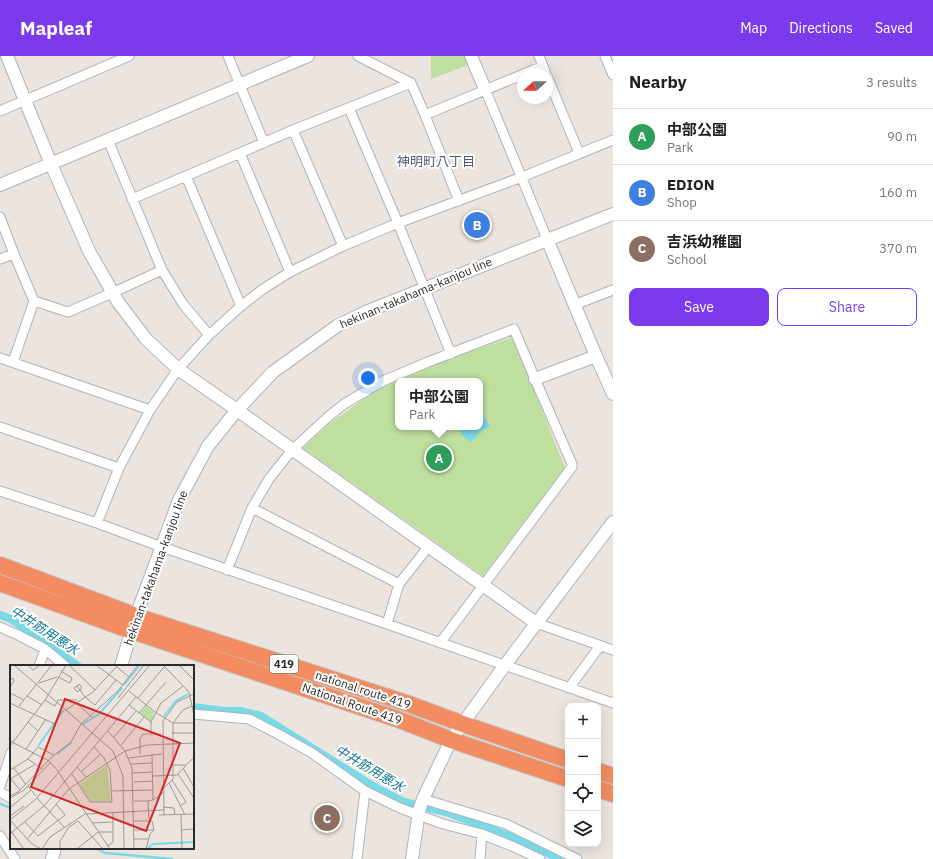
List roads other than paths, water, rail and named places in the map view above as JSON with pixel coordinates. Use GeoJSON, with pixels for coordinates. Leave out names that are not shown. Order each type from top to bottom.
{"type":"FeatureCollection","features":[{"type":"Feature","properties":{"kind":"highway","name":"national route 419"},"geometry":{"type":"LineString","coordinates":[[0,565],[134,624],[406,703],[565,759]]}},
{"type":"Feature","properties":{"kind":"highway","name":"National Route 419"},"geometry":{"type":"LineString","coordinates":[[0,583],[134,624],[452,740],[565,778]]}},
{"type":"Feature","properties":{"kind":"highway"},"geometry":{"type":"LineString","coordinates":[[601,772],[613,776]]}},
{"type":"Feature","properties":{"kind":"highway"},"geometry":{"type":"LineString","coordinates":[[601,790],[613,794]]}},
{"type":"Feature","properties":{"kind":"street"},"geometry":{"type":"LineString","coordinates":[[7,56],[51,164],[89,251],[112,293],[126,314],[146,339],[178,369],[536,623],[613,650]]}},
{"type":"Feature","properties":{"kind":"street"},"geometry":{"type":"LineString","coordinates":[[0,111],[128,56]]}},
{"type":"Feature","properties":{"kind":"street"},"geometry":{"type":"LineString","coordinates":[[228,56],[264,143]]}},
{"type":"Feature","properties":{"kind":"street"},"geometry":{"type":"LineString","coordinates":[[0,185],[308,56]]}},
{"type":"Feature","properties":{"kind":"street"},"geometry":{"type":"LineString","coordinates":[[358,56],[411,84],[459,200]]}},
{"type":"Feature","properties":{"kind":"street"},"geometry":{"type":"LineString","coordinates":[[471,56],[574,305],[613,394]]}},
{"type":"Feature","properties":{"kind":"street"},"geometry":{"type":"LineString","coordinates":[[539,56],[544,68]]}},
{"type":"Feature","properties":{"kind":"street"},"geometry":{"type":"LineString","coordinates":[[605,56],[613,75]]}},
{"type":"Feature","properties":{"kind":"street"},"geometry":{"type":"LineString","coordinates":[[425,115],[485,89],[517,80]]}},
{"type":"Feature","properties":{"kind":"street"},"geometry":{"type":"LineString","coordinates":[[132,199],[294,130],[411,84]]}},
{"type":"Feature","properties":{"kind":"street"},"geometry":{"type":"LineString","coordinates":[[553,91],[579,153]]}},
{"type":"Feature","properties":{"kind":"street"},"geometry":{"type":"LineString","coordinates":[[348,108],[398,223],[451,354]]}},
{"type":"Feature","properties":{"kind":"street"},"geometry":{"type":"LineString","coordinates":[[294,130],[343,246]]}},
{"type":"Feature","properties":{"kind":"street"},"geometry":{"type":"LineString","coordinates":[[108,140],[162,270],[182,304],[209,335]]}},
{"type":"Feature","properties":{"kind":"street"},"geometry":{"type":"LineString","coordinates":[[97,523],[119,468],[150,410],[178,369],[209,335],[241,306],[263,289],[290,272],[343,246],[398,223],[522,177],[613,140]]}},
{"type":"Feature","properties":{"kind":"street"},"geometry":{"type":"LineString","coordinates":[[240,154],[290,272]]}},
{"type":"Feature","properties":{"kind":"street"},"geometry":{"type":"LineString","coordinates":[[186,176],[241,306]]}},
{"type":"Feature","properties":{"kind":"street","name":"hekinan-takahama-kanjou line"},"geometry":{"type":"LineString","coordinates":[[121,665],[134,624],[179,500],[208,446],[236,410],[273,372],[338,326],[368,311],[613,214]]}},
{"type":"Feature","properties":{"kind":"street"},"geometry":{"type":"LineString","coordinates":[[0,217],[34,301],[13,362]]}},
{"type":"Feature","properties":{"kind":"street"},"geometry":{"type":"LineString","coordinates":[[0,259],[14,254]]}},
{"type":"Feature","properties":{"kind":"street"},"geometry":{"type":"LineString","coordinates":[[34,301],[68,312],[162,270]]}},
{"type":"Feature","properties":{"kind":"street"},"geometry":{"type":"LineString","coordinates":[[574,305],[613,290]]}},
{"type":"Feature","properties":{"kind":"street"},"geometry":{"type":"LineString","coordinates":[[227,570],[252,508],[268,479],[292,450],[329,416],[344,404],[383,381],[514,329],[572,467],[440,642]]}},
{"type":"Feature","properties":{"kind":"street"},"geometry":{"type":"LineString","coordinates":[[535,379],[596,356]]}},
{"type":"Feature","properties":{"kind":"street"},"geometry":{"type":"LineString","coordinates":[[0,358],[150,410]]}},
{"type":"Feature","properties":{"kind":"street"},"geometry":{"type":"LineString","coordinates":[[0,427],[119,468]]}},
{"type":"Feature","properties":{"kind":"street"},"geometry":{"type":"LineString","coordinates":[[0,491],[97,523],[227,570],[440,642],[613,703]]}},
{"type":"Feature","properties":{"kind":"street"},"geometry":{"type":"LineString","coordinates":[[252,508],[399,584]]}},
{"type":"Feature","properties":{"kind":"street"},"geometry":{"type":"LineString","coordinates":[[412,859],[421,807],[452,740],[504,665],[613,522]]}},
{"type":"Feature","properties":{"kind":"street"},"geometry":{"type":"LineString","coordinates":[[386,624],[399,584],[429,546]]}},
{"type":"Feature","properties":{"kind":"street"},"geometry":{"type":"LineString","coordinates":[[0,627],[18,634],[44,649],[64,665]]}},
{"type":"Feature","properties":{"kind":"street"},"geometry":{"type":"LineString","coordinates":[[569,688],[600,646]]}},
{"type":"Feature","properties":{"kind":"street"},"geometry":{"type":"LineString","coordinates":[[39,665],[44,649]]}},
{"type":"Feature","properties":{"kind":"street"},"geometry":{"type":"LineString","coordinates":[[194,714],[249,719],[312,753],[365,791],[386,802],[421,807],[506,824],[577,859]]}},
{"type":"Feature","properties":{"kind":"street"},"geometry":{"type":"LineString","coordinates":[[0,786],[10,756]]}},
{"type":"Feature","properties":{"kind":"street"},"geometry":{"type":"LineString","coordinates":[[357,859],[365,791]]}},
{"type":"Feature","properties":{"kind":"street"},"geometry":{"type":"LineString","coordinates":[[0,792],[10,797]]}},
{"type":"Feature","properties":{"kind":"street"},"geometry":{"type":"LineString","coordinates":[[421,807],[443,824],[482,834],[540,859]]}},
{"type":"Feature","properties":{"kind":"street"},"geometry":{"type":"LineString","coordinates":[[480,859],[482,834]]}},
{"type":"Feature","properties":{"kind":"street"},"geometry":{"type":"LineString","coordinates":[[0,836],[15,859]]}},
{"type":"Feature","properties":{"kind":"street"},"geometry":{"type":"LineString","coordinates":[[52,859],[55,849]]}},
{"type":"Feature","properties":{"kind":"water"},"geometry":{"type":"Polygon","coordinates":[[[483,415],[490,427],[483,430],[483,415]]]}},
{"type":"Feature","properties":{"kind":"water"},"geometry":{"type":"Polygon","coordinates":[[[459,430],[482,430],[470,442],[459,430]]]}},
{"type":"Feature","properties":{"kind":"waterway","name":"中井筋用悪水"},"geometry":{"type":"LineString","coordinates":[[0,615],[11,619],[77,665]]}},
{"type":"Feature","properties":{"kind":"waterway","name":"中井筋用悪水"},"geometry":{"type":"LineString","coordinates":[[194,707],[225,711],[241,711],[261,716],[373,786],[404,802],[446,812],[527,843],[560,859]]}},
{"type":"Feature","properties":{"kind":"waterway"},"geometry":{"type":"LineString","coordinates":[[0,804],[10,808]]}},
{"type":"Feature","properties":{"kind":"waterway"},"geometry":{"type":"LineString","coordinates":[[98,849],[105,853],[172,859]]}},
{"type":"Feature","properties":{"kind":"place","name":"EDION"},"geometry":{"type":"Point","coordinates":[477,225]}},
{"type":"Feature","properties":{"kind":"place","name":"中部公園"},"geometry":{"type":"Point","coordinates":[439,458]}},
{"type":"Feature","properties":{"kind":"place","name":"吉浜幼稚園"},"geometry":{"type":"Point","coordinates":[327,818]}},
{"type":"Feature","properties":{"kind":"district","name":"神明町八丁目"},"geometry":{"type":"Point","coordinates":[436,161]}}]}
